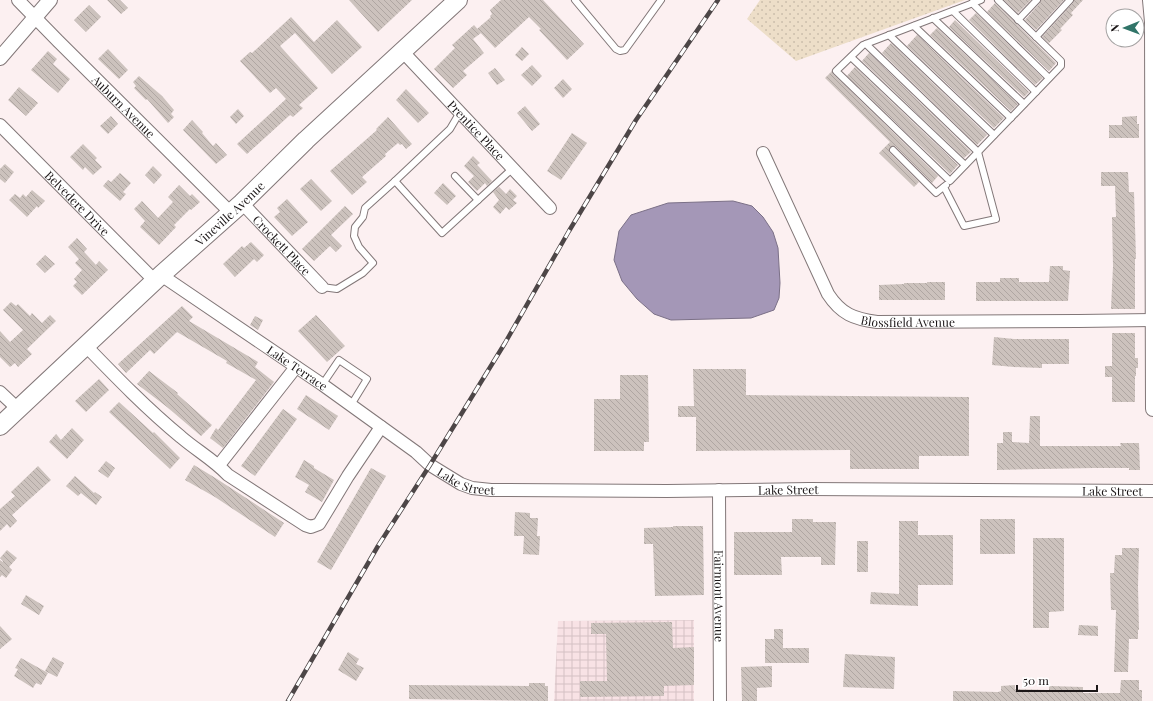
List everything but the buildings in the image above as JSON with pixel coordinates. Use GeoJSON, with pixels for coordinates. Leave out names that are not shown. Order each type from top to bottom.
{"type":"FeatureCollection","features":[{"type":"Feature","properties":{"kind":"main road","name":"Vineville Avenue"},"geometry":{"type":"LineString","coordinates":[[0,426],[458,0]]}},
{"type":"Feature","properties":{"kind":"street","name":"Auburn Avenue"},"geometry":{"type":"LineString","coordinates":[[18,0],[236,208]]}},
{"type":"Feature","properties":{"kind":"street"},"geometry":{"type":"LineString","coordinates":[[0,58],[50,0]]}},
{"type":"Feature","properties":{"kind":"street"},"geometry":{"type":"LineString","coordinates":[[1150,0],[1152,22],[1153,409]]}},
{"type":"Feature","properties":{"kind":"street","name":"Prentice Place"},"geometry":{"type":"LineString","coordinates":[[403,52],[550,208]]}},
{"type":"Feature","properties":{"kind":"street","name":"Belvedere Drive"},"geometry":{"type":"LineString","coordinates":[[0,125],[158,278]]}},
{"type":"Feature","properties":{"kind":"street","name":"Blossfield Avenue"},"geometry":{"type":"LineString","coordinates":[[763,153],[828,294],[844,312],[854,317],[877,322],[1152,320]]}},
{"type":"Feature","properties":{"kind":"street","name":"Crockett Place"},"geometry":{"type":"LineString","coordinates":[[236,208],[322,287]]}},
{"type":"Feature","properties":{"kind":"street","name":"Lake Terrace"},"geometry":{"type":"LineString","coordinates":[[158,278],[322,384],[416,452],[430,465]]}},
{"type":"Feature","properties":{"kind":"street"},"geometry":{"type":"LineString","coordinates":[[86,346],[123,384],[180,437],[219,465],[228,475],[240,484],[304,525],[311,527],[319,524],[348,476],[381,427]]}},
{"type":"Feature","properties":{"kind":"street"},"geometry":{"type":"LineString","coordinates":[[219,465],[296,367]]}},
{"type":"Feature","properties":{"kind":"street"},"geometry":{"type":"LineString","coordinates":[[0,392],[18,409]]}},
{"type":"Feature","properties":{"kind":"street","name":"Lake Street"},"geometry":{"type":"LineString","coordinates":[[430,465],[461,484],[472,488],[491,490],[816,489],[1153,491]]}},
{"type":"Feature","properties":{"kind":"street","name":"Fairmont Avenue"},"geometry":{"type":"LineString","coordinates":[[720,490],[720,701]]}},
{"type":"Feature","properties":{"kind":"lane"},"geometry":{"type":"LineString","coordinates":[[575,0],[620,51],[625,50],[661,0]]}},
{"type":"Feature","properties":{"kind":"lane"},"geometry":{"type":"LineString","coordinates":[[950,181],[836,71],[866,44],[981,0]]}},
{"type":"Feature","properties":{"kind":"lane"},"geometry":{"type":"LineString","coordinates":[[893,150],[936,193],[950,181],[1061,66],[1061,61],[998,0]]}},
{"type":"Feature","properties":{"kind":"lane"},"geometry":{"type":"LineString","coordinates":[[1018,20],[1037,0]]}},
{"type":"Feature","properties":{"kind":"lane"},"geometry":{"type":"LineString","coordinates":[[1036,37],[1070,0]]}},
{"type":"Feature","properties":{"kind":"lane"},"geometry":{"type":"LineString","coordinates":[[972,3],[1049,78]]}},
{"type":"Feature","properties":{"kind":"lane"},"geometry":{"type":"LineString","coordinates":[[953,11],[1036,92]]}},
{"type":"Feature","properties":{"kind":"lane"},"geometry":{"type":"LineString","coordinates":[[933,18],[1024,104]]}},
{"type":"Feature","properties":{"kind":"lane"},"geometry":{"type":"LineString","coordinates":[[914,26],[1011,118]]}},
{"type":"Feature","properties":{"kind":"lane"},"geometry":{"type":"LineString","coordinates":[[890,35],[994,135]]}},
{"type":"Feature","properties":{"kind":"lane"},"geometry":{"type":"LineString","coordinates":[[866,44],[978,152],[996,218],[964,226],[944,186]]}},
{"type":"Feature","properties":{"kind":"lane"},"geometry":{"type":"LineString","coordinates":[[851,57],[965,165]]}},
{"type":"Feature","properties":{"kind":"lane"},"geometry":{"type":"LineString","coordinates":[[322,287],[337,289],[363,273],[373,263],[359,247],[354,236],[355,227],[363,217],[365,208],[450,129],[460,112]]}},
{"type":"Feature","properties":{"kind":"lane"},"geometry":{"type":"LineString","coordinates":[[395,181],[442,233],[513,168]]}},
{"type":"Feature","properties":{"kind":"lane"},"geometry":{"type":"LineString","coordinates":[[455,176],[478,200]]}},
{"type":"Feature","properties":{"kind":"lane"},"geometry":{"type":"LineString","coordinates":[[322,384],[339,360],[367,379],[351,405]]}},
{"type":"Feature","properties":{"kind":"shaded area"},"geometry":{"type":"Polygon","coordinates":[[[760,0],[965,0],[796,61],[747,19],[760,0]]]}},
{"type":"Feature","properties":{"kind":"shaded area"},"geometry":{"type":"Polygon","coordinates":[[[733,201],[752,206],[763,217],[773,232],[778,248],[780,283],[779,298],[774,310],[751,318],[671,320],[654,314],[637,299],[622,281],[614,260],[619,231],[631,215],[668,203],[733,201]]]}},
{"type":"Feature","properties":{"kind":"shaded area"},"geometry":{"type":"Polygon","coordinates":[[[694,620],[694,701],[554,701],[558,621],[694,620]]]}},
{"type":"Feature","properties":{"kind":"railway"},"geometry":{"type":"LineString","coordinates":[[288,701],[378,546],[505,343],[569,231],[636,120],[718,0]]}}]}
